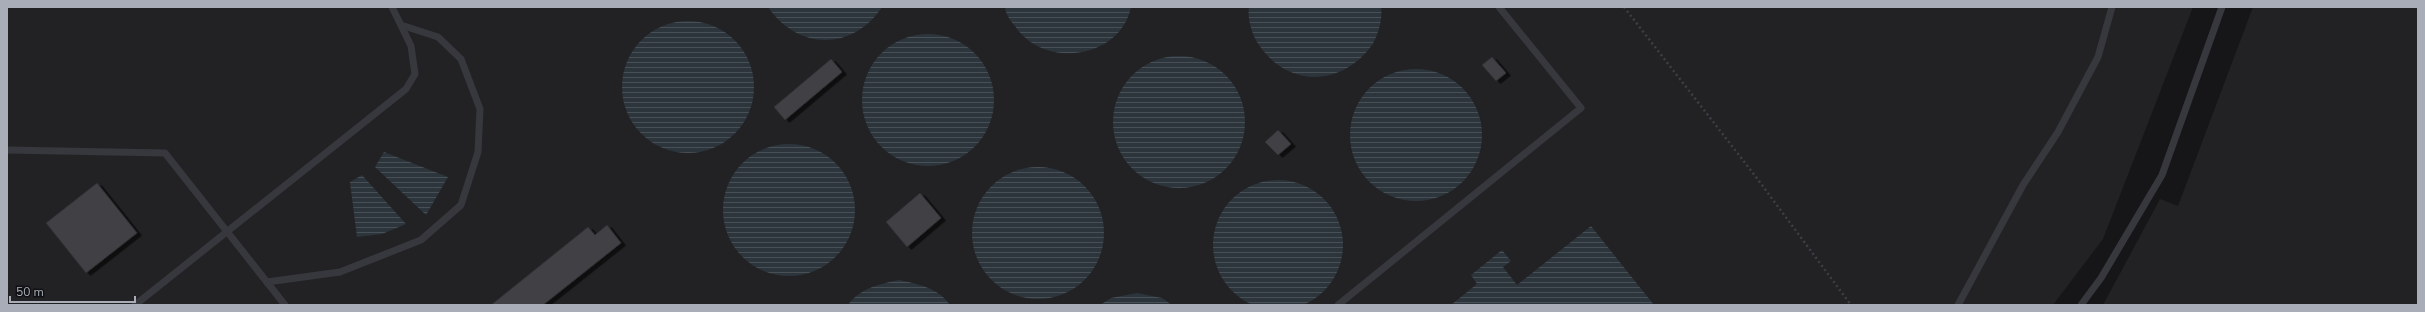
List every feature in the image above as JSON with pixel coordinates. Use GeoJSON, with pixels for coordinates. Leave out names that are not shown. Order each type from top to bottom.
{"type":"FeatureCollection","features":[{"type":"Feature","properties":{"kind":"lane"},"geometry":{"type":"LineString","coordinates":[[135,305],[406,89],[415,74],[412,46],[392,7]]}},
{"type":"Feature","properties":{"kind":"lane"},"geometry":{"type":"LineString","coordinates":[[1338,305],[1581,108],[1499,7]]}},
{"type":"Feature","properties":{"kind":"lane"},"geometry":{"type":"LineString","coordinates":[[1958,305],[2023,185],[2058,132],[2098,57],[2112,7]]}},
{"type":"Feature","properties":{"kind":"lane"},"geometry":{"type":"LineString","coordinates":[[2081,305],[2101,278],[2162,176],[2222,7]]}},
{"type":"Feature","properties":{"kind":"lane"},"geometry":{"type":"LineString","coordinates":[[267,282],[340,272],[421,240],[461,205],[478,152],[480,109],[461,59],[438,37],[401,25]]}},
{"type":"Feature","properties":{"kind":"lane"},"geometry":{"type":"LineString","coordinates":[[7,150],[165,153],[285,305]]}},
{"type":"Feature","properties":{"kind":"path"},"geometry":{"type":"LineString","coordinates":[[1624,7],[1756,177],[1851,305]]}},
{"type":"Feature","properties":{"kind":"shaded area"},"geometry":{"type":"Polygon","coordinates":[[[7,7],[2193,7],[2103,239],[2053,305],[7,305],[7,7]]]}},
{"type":"Feature","properties":{"kind":"shaded area"},"geometry":{"type":"Polygon","coordinates":[[[768,7],[882,7],[870,21],[856,32],[841,38],[825,40],[810,38],[794,32],[780,21],[768,7]]]}},
{"type":"Feature","properties":{"kind":"shaded area"},"geometry":{"type":"Polygon","coordinates":[[[1005,7],[1131,7],[1124,25],[1112,38],[1097,48],[1079,52],[1061,53],[1043,49],[1028,40],[1010,19],[1005,7]]]}},
{"type":"Feature","properties":{"kind":"shaded area"},"geometry":{"type":"Polygon","coordinates":[[[1249,7],[1381,7],[1380,27],[1372,45],[1360,59],[1346,69],[1331,75],[1315,77],[1300,75],[1285,69],[1271,59],[1259,45],[1254,37],[1249,22],[1249,7]]]}},
{"type":"Feature","properties":{"kind":"shaded area"},"geometry":{"type":"Polygon","coordinates":[[[2253,7],[2418,7],[2418,305],[2103,305],[2160,199],[2178,206],[2253,7]]]}},
{"type":"Feature","properties":{"kind":"shaded area"},"geometry":{"type":"Polygon","coordinates":[[[694,21],[713,26],[725,32],[735,40],[743,50],[749,62],[753,74],[753,100],[749,112],[743,124],[735,134],[725,142],[713,148],[701,152],[682,153],[663,148],[651,142],[641,134],[633,124],[627,112],[623,100],[622,81],[627,62],[633,50],[641,40],[651,32],[663,26],[675,22],[694,21]]]}},
{"type":"Feature","properties":{"kind":"shaded area"},"geometry":{"type":"Polygon","coordinates":[[[934,34],[953,39],[965,45],[975,53],[983,63],[989,75],[993,87],[993,113],[989,125],[983,137],[975,147],[965,155],[953,161],[941,165],[922,166],[903,161],[891,155],[881,147],[873,137],[867,125],[863,113],[862,94],[867,75],[873,63],[881,53],[891,45],[903,39],[915,35],[934,34]]]}},
{"type":"Feature","properties":{"kind":"shaded area"},"geometry":{"type":"Polygon","coordinates":[[[1185,56],[1204,61],[1216,67],[1226,75],[1234,85],[1240,97],[1244,109],[1244,135],[1240,147],[1234,159],[1226,169],[1216,177],[1204,183],[1192,187],[1173,188],[1154,183],[1142,177],[1132,169],[1124,159],[1118,147],[1114,135],[1113,116],[1118,97],[1124,85],[1132,75],[1142,67],[1154,61],[1166,57],[1185,56]]]}},
{"type":"Feature","properties":{"kind":"shaded area"},"geometry":{"type":"Polygon","coordinates":[[[1422,69],[1441,74],[1453,80],[1463,88],[1471,98],[1477,110],[1481,122],[1481,148],[1477,160],[1471,172],[1463,182],[1453,190],[1441,196],[1429,200],[1410,201],[1391,196],[1379,190],[1369,182],[1361,172],[1355,160],[1351,148],[1350,129],[1355,110],[1361,98],[1369,88],[1379,80],[1391,74],[1403,70],[1422,69]]]}},
{"type":"Feature","properties":{"kind":"shaded area"},"geometry":{"type":"Polygon","coordinates":[[[795,144],[814,149],[826,155],[836,163],[844,173],[850,185],[854,197],[854,223],[850,235],[844,247],[836,257],[826,265],[814,271],[802,275],[783,276],[764,271],[752,265],[742,257],[734,247],[728,235],[724,223],[723,204],[728,185],[734,173],[742,163],[752,155],[764,149],[776,145],[795,144]]]}},
{"type":"Feature","properties":{"kind":"shaded area"},"geometry":{"type":"Polygon","coordinates":[[[384,152],[448,177],[426,215],[375,167],[384,152]]]}},
{"type":"Feature","properties":{"kind":"shaded area"},"geometry":{"type":"Polygon","coordinates":[[[1044,167],[1063,172],[1075,178],[1085,186],[1093,196],[1099,208],[1103,220],[1103,246],[1099,258],[1093,270],[1085,280],[1075,288],[1063,294],[1051,298],[1032,299],[1013,294],[1001,288],[991,280],[983,270],[977,258],[973,246],[972,227],[977,208],[983,196],[991,186],[1001,178],[1013,172],[1025,168],[1044,167]]]}},
{"type":"Feature","properties":{"kind":"shaded area"},"geometry":{"type":"Polygon","coordinates":[[[362,175],[406,224],[382,234],[357,237],[350,182],[362,175]]]}},
{"type":"Feature","properties":{"kind":"shaded area"},"geometry":{"type":"Polygon","coordinates":[[[1284,180],[1309,187],[1324,199],[1336,214],[1342,232],[1342,258],[1336,276],[1324,291],[1309,303],[1291,309],[1272,310],[1247,303],[1232,291],[1220,276],[1214,258],[1213,239],[1220,214],[1232,199],[1247,187],[1265,181],[1284,180]]]}},
{"type":"Feature","properties":{"kind":"shaded area"},"geometry":{"type":"Polygon","coordinates":[[[1591,226],[1654,305],[1451,305],[1477,284],[1471,275],[1502,250],[1511,261],[1503,267],[1517,285],[1591,226]]]}},
{"type":"Feature","properties":{"kind":"shaded area"},"geometry":{"type":"Polygon","coordinates":[[[899,280],[928,288],[940,294],[950,305],[848,305],[858,294],[864,291],[878,285],[899,280]]]}},
{"type":"Feature","properties":{"kind":"shaded area"},"geometry":{"type":"Polygon","coordinates":[[[1137,293],[1162,298],[1172,305],[1100,305],[1111,298],[1137,293]]]}},
{"type":"Feature","properties":{"kind":"building"},"geometry":{"type":"Polygon","coordinates":[[[1492,57],[1506,73],[1496,81],[1482,65],[1492,57]]]}},
{"type":"Feature","properties":{"kind":"building"},"geometry":{"type":"Polygon","coordinates":[[[831,59],[842,72],[785,120],[774,107],[831,59]]]}},
{"type":"Feature","properties":{"kind":"building"},"geometry":{"type":"Polygon","coordinates":[[[1278,130],[1291,144],[1278,155],[1265,142],[1278,130]]]}},
{"type":"Feature","properties":{"kind":"building"},"geometry":{"type":"Polygon","coordinates":[[[97,183],[137,233],[86,273],[46,223],[97,183]]]}},
{"type":"Feature","properties":{"kind":"building"},"geometry":{"type":"Polygon","coordinates":[[[920,193],[941,218],[907,247],[886,222],[920,193]]]}},
{"type":"Feature","properties":{"kind":"building"},"geometry":{"type":"Polygon","coordinates":[[[607,225],[621,243],[543,305],[491,305],[588,227],[595,235],[607,225]]]}}]}
